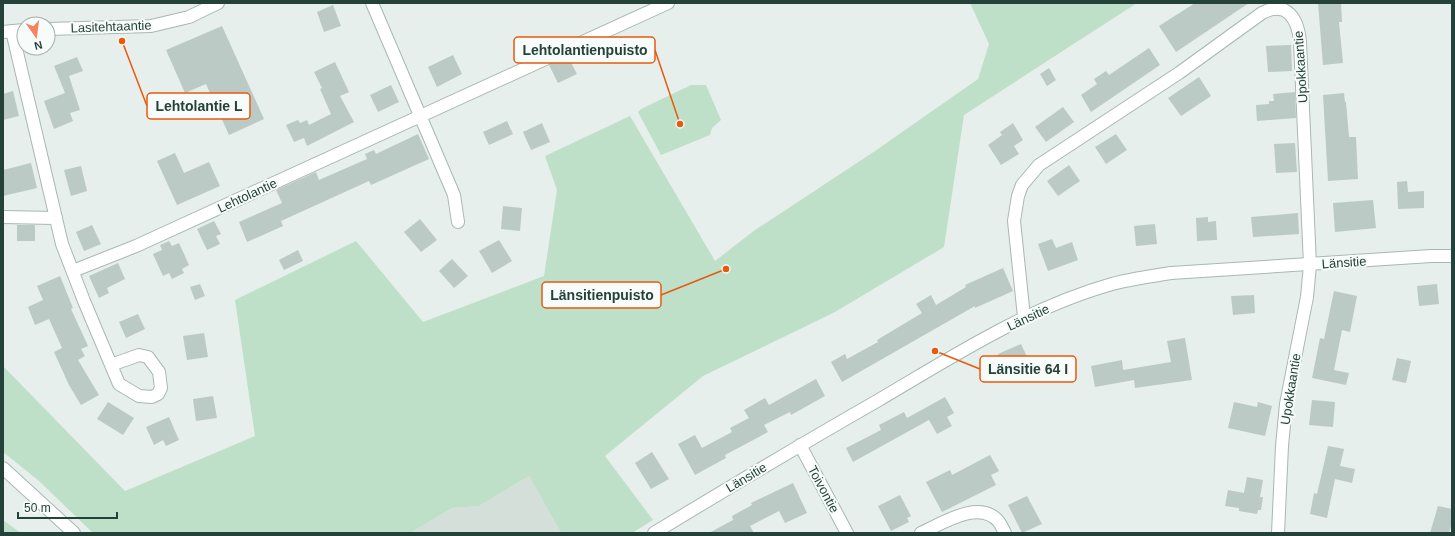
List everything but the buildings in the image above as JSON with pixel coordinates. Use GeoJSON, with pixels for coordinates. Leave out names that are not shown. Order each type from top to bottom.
{"type":"FeatureCollection","features":[{"type":"Feature","properties":{"kind":"street","name":"Lasitehtaantie"},"geometry":{"type":"LineString","coordinates":[[56,29],[151,26],[189,17],[218,3]]}},
{"type":"Feature","properties":{"kind":"street"},"geometry":{"type":"LineString","coordinates":[[372,3],[454,195],[458,222]]}},
{"type":"Feature","properties":{"kind":"street","name":"Lehtolantie"},"geometry":{"type":"LineString","coordinates":[[73,271],[136,246],[668,3]]}},
{"type":"Feature","properties":{"kind":"street","name":"Upokkaantie"},"geometry":{"type":"LineString","coordinates":[[1024,317],[1014,221],[1018,196],[1022,185],[1033,171],[1039,165],[1179,74],[1270,9],[1278,8],[1291,15],[1296,22],[1299,32],[1310,265],[1307,297],[1286,404],[1282,446],[1278,533]]}},
{"type":"Feature","properties":{"kind":"street"},"geometry":{"type":"LineString","coordinates":[[13,31],[62,244],[111,365]]}},
{"type":"Feature","properties":{"kind":"street"},"geometry":{"type":"LineString","coordinates":[[3,217],[56,218]]}},
{"type":"Feature","properties":{"kind":"street","name":"Länsitie"},"geometry":{"type":"LineString","coordinates":[[654,533],[800,445],[986,337],[1024,317],[1077,295],[1137,278],[1171,273],[1430,256],[1452,256]]}},
{"type":"Feature","properties":{"kind":"street","name":"Toivontie"},"geometry":{"type":"LineString","coordinates":[[800,445],[847,533]]}},
{"type":"Feature","properties":{"kind":"street"},"geometry":{"type":"LineString","coordinates":[[3,468],[74,533]]}},
{"type":"Feature","properties":{"kind":"street"},"geometry":{"type":"LineString","coordinates":[[921,533],[953,518],[966,513],[978,511],[989,514],[998,521],[1005,533]]}},
{"type":"Feature","properties":{"kind":"shaded area"},"geometry":{"type":"Polygon","coordinates":[[[529,476],[561,533],[410,533],[452,508],[479,506],[529,476]]]}},
{"type":"Feature","properties":{"kind":"green space"},"geometry":{"type":"Polygon","coordinates":[[[970,3],[1137,3],[964,115],[944,247],[835,312],[703,376],[605,456],[653,520],[632,533],[561,533],[529,476],[479,506],[452,508],[410,533],[93,533],[39,481],[3,452],[3,366],[125,491],[255,436],[235,300],[356,241],[423,322],[544,276],[557,190],[545,156],[630,116],[715,261],[755,230],[875,151],[978,79],[989,44],[970,3]]]}},
{"type":"Feature","properties":{"kind":"green space"},"geometry":{"type":"Polygon","coordinates":[[[691,85],[706,85],[721,120],[712,128],[710,135],[661,155],[638,112],[641,109],[691,85]]]}},
{"type":"Feature","properties":{"kind":"green space"},"geometry":{"type":"Polygon","coordinates":[[[3,520],[21,533],[3,533],[3,520]]]}},
{"type":"Feature","properties":{"kind":"place","name":"Lehtolantie L"},"geometry":{"type":"Point","coordinates":[122,41]}},
{"type":"Feature","properties":{"kind":"place","name":"Lehtolantienpuisto"},"geometry":{"type":"Point","coordinates":[680,124]}},
{"type":"Feature","properties":{"kind":"place","name":"Länsitienpuisto"},"geometry":{"type":"Point","coordinates":[726,269]}},
{"type":"Feature","properties":{"kind":"place","name":"Länsitie 64 I"},"geometry":{"type":"Point","coordinates":[935,351]}}]}
